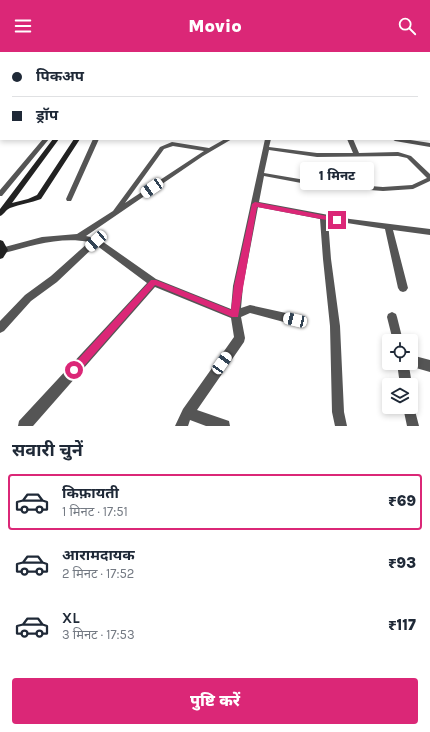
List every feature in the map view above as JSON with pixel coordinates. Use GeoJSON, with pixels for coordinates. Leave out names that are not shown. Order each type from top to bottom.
{"type":"FeatureCollection","features":[{"type":"Feature","properties":{"kind":"main road"},"geometry":{"type":"LineString","coordinates":[[2,211],[55,140]]}},
{"type":"Feature","properties":{"kind":"main road"},"geometry":{"type":"LineString","coordinates":[[2,211],[39,197],[76,140]]}},
{"type":"Feature","properties":{"kind":"street"},"geometry":{"type":"LineString","coordinates":[[0,194],[45,140]]}},
{"type":"Feature","properties":{"kind":"street"},"geometry":{"type":"LineString","coordinates":[[69,199],[96,140]]}},
{"type":"Feature","properties":{"kind":"street"},"geometry":{"type":"LineString","coordinates":[[79,237],[201,155],[227,140]]}},
{"type":"Feature","properties":{"kind":"street"},"geometry":{"type":"LineString","coordinates":[[350,140],[357,155]]}},
{"type":"Feature","properties":{"kind":"street"},"geometry":{"type":"LineString","coordinates":[[408,140],[421,141],[430,145]]}},
{"type":"Feature","properties":{"kind":"street"},"geometry":{"type":"LineString","coordinates":[[181,426],[187,413],[240,338],[235,315],[238,286],[267,143],[317,155],[398,154],[409,157],[430,178],[413,187],[383,189],[317,184],[261,174]]}},
{"type":"Feature","properties":{"kind":"street"},"geometry":{"type":"LineString","coordinates":[[114,213],[162,148],[172,144],[211,150]]}},
{"type":"Feature","properties":{"kind":"street"},"geometry":{"type":"LineString","coordinates":[[255,204],[324,218],[430,232]]}},
{"type":"Feature","properties":{"kind":"street"},"geometry":{"type":"LineString","coordinates":[[324,218],[334,326],[338,412],[341,426]]}},
{"type":"Feature","properties":{"kind":"street"},"geometry":{"type":"LineString","coordinates":[[388,226],[403,288]]}},
{"type":"Feature","properties":{"kind":"street"},"geometry":{"type":"LineString","coordinates":[[1,250],[42,240],[79,237],[96,241],[153,282],[235,315],[250,309],[295,320]]}},
{"type":"Feature","properties":{"kind":"street"},"geometry":{"type":"LineString","coordinates":[[0,328],[28,298],[54,279],[96,241]]}},
{"type":"Feature","properties":{"kind":"street"},"geometry":{"type":"LineString","coordinates":[[24,426],[153,282]]}},
{"type":"Feature","properties":{"kind":"street"},"geometry":{"type":"LineString","coordinates":[[392,317],[396,334]]}},
{"type":"Feature","properties":{"kind":"street"},"geometry":{"type":"LineString","coordinates":[[418,363],[430,366]]}},
{"type":"Feature","properties":{"kind":"street"},"geometry":{"type":"LineString","coordinates":[[187,413],[224,426]]}},
{"type":"Feature","properties":{"kind":"street"},"geometry":{"type":"LineString","coordinates":[[410,414],[413,426]]}},
{"type":"Feature","properties":{"kind":"route"},"geometry":{"type":"LineString","coordinates":[[74,370],[153,282],[235,315],[238,286],[255,204],[337,220]]}}]}
